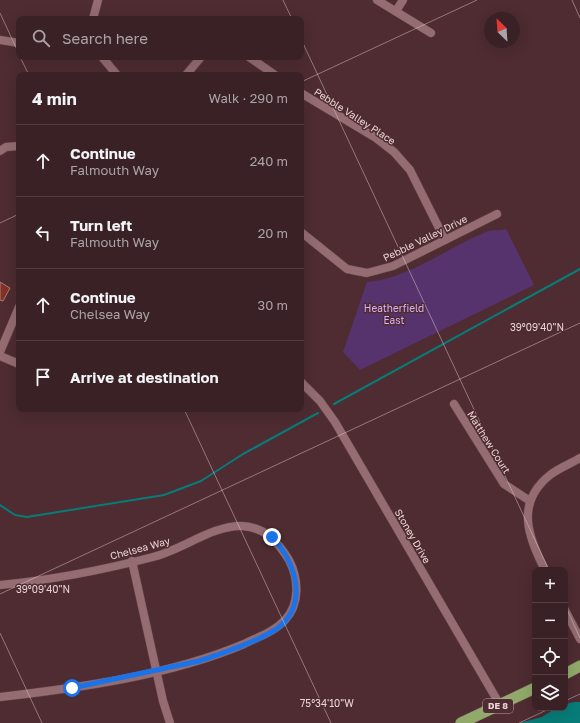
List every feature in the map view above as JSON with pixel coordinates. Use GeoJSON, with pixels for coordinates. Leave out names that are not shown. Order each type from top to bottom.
{"type":"FeatureCollection","features":[{"type":"Feature","properties":{"kind":"highway"},"geometry":{"type":"LineString","coordinates":[[568,672],[580,666]]}},
{"type":"Feature","properties":{"kind":"highway","name":"DE 8"},"geometry":{"type":"LineString","coordinates":[[461,723],[532,689]]}},
{"type":"Feature","properties":{"kind":"street"},"geometry":{"type":"LineString","coordinates":[[94,16],[98,0]]}},
{"type":"Feature","properties":{"kind":"street"},"geometry":{"type":"LineString","coordinates":[[377,0],[431,33]]}},
{"type":"Feature","properties":{"kind":"street"},"geometry":{"type":"LineString","coordinates":[[396,11],[403,0]]}},
{"type":"Feature","properties":{"kind":"street"},"geometry":{"type":"LineString","coordinates":[[0,40],[16,43]]}},
{"type":"Feature","properties":{"kind":"street"},"geometry":{"type":"LineString","coordinates":[[104,60],[114,72]]}},
{"type":"Feature","properties":{"kind":"street"},"geometry":{"type":"LineString","coordinates":[[188,72],[198,60]]}},
{"type":"Feature","properties":{"kind":"street"},"geometry":{"type":"LineString","coordinates":[[253,60],[271,72]]}},
{"type":"Feature","properties":{"kind":"street","name":"Pebble Valley Place"},"geometry":{"type":"LineString","coordinates":[[304,95],[376,138],[394,152],[410,170],[445,240]]}},
{"type":"Feature","properties":{"kind":"street"},"geometry":{"type":"LineString","coordinates":[[0,151],[6,147],[16,146]]}},
{"type":"Feature","properties":{"kind":"street","name":"Pebble Valley Drive"},"geometry":{"type":"LineString","coordinates":[[304,234],[347,269],[367,273],[393,266],[497,214]]}},
{"type":"Feature","properties":{"kind":"street"},"geometry":{"type":"LineString","coordinates":[[0,352],[16,314]]}},
{"type":"Feature","properties":{"kind":"street"},"geometry":{"type":"LineString","coordinates":[[0,356],[16,363]]}},
{"type":"Feature","properties":{"kind":"street","name":"Stoney Drive"},"geometry":{"type":"LineString","coordinates":[[304,385],[320,401],[335,422],[500,705]]}},
{"type":"Feature","properties":{"kind":"street","name":"Matthew Court"},"geometry":{"type":"LineString","coordinates":[[454,404],[504,484],[530,501]]}},
{"type":"Feature","properties":{"kind":"street"},"geometry":{"type":"LineString","coordinates":[[543,567],[533,548],[528,532],[528,513],[530,501],[550,475],[580,458]]}},
{"type":"Feature","properties":{"kind":"street","name":"Chelsea Way"},"geometry":{"type":"LineString","coordinates":[[0,585],[54,578],[164,554],[220,530],[243,526],[264,532],[272,537],[290,563],[297,586],[296,597],[289,615],[275,629],[214,656],[157,671],[72,688],[0,697]]}},
{"type":"Feature","properties":{"kind":"street"},"geometry":{"type":"LineString","coordinates":[[132,561],[163,701],[170,723]]}},
{"type":"Feature","properties":{"kind":"street"},"geometry":{"type":"LineString","coordinates":[[568,616],[580,639]]}},
{"type":"Feature","properties":{"kind":"green space","name":"Heatherfield East"},"geometry":{"type":"Polygon","coordinates":[[[506,229],[534,285],[360,370],[343,352],[367,282],[382,280],[398,275],[428,262],[486,232],[506,229]]]}},
{"type":"Feature","properties":{"kind":"water"},"geometry":{"type":"Polygon","coordinates":[[[580,702],[580,723],[520,723],[542,717],[551,711],[568,711],[568,703],[580,702]]]}},
{"type":"Feature","properties":{"kind":"building"},"geometry":{"type":"Polygon","coordinates":[[[0,282],[10,288],[3,301],[0,300],[0,282]]]}},
{"type":"Feature","properties":{"kind":"waterway"},"geometry":{"type":"LineString","coordinates":[[334,404],[580,269]]}},
{"type":"Feature","properties":{"kind":"waterway"},"geometry":{"type":"LineString","coordinates":[[0,505],[15,515],[27,517],[164,495],[201,481],[243,454],[318,413]]}},
{"type":"Feature","properties":{"kind":"route"},"geometry":{"type":"LineString","coordinates":[[72,688],[199,661],[260,637],[275,629],[285,620],[292,610],[296,597],[297,586],[290,563],[283,550],[272,537]]}}]}
